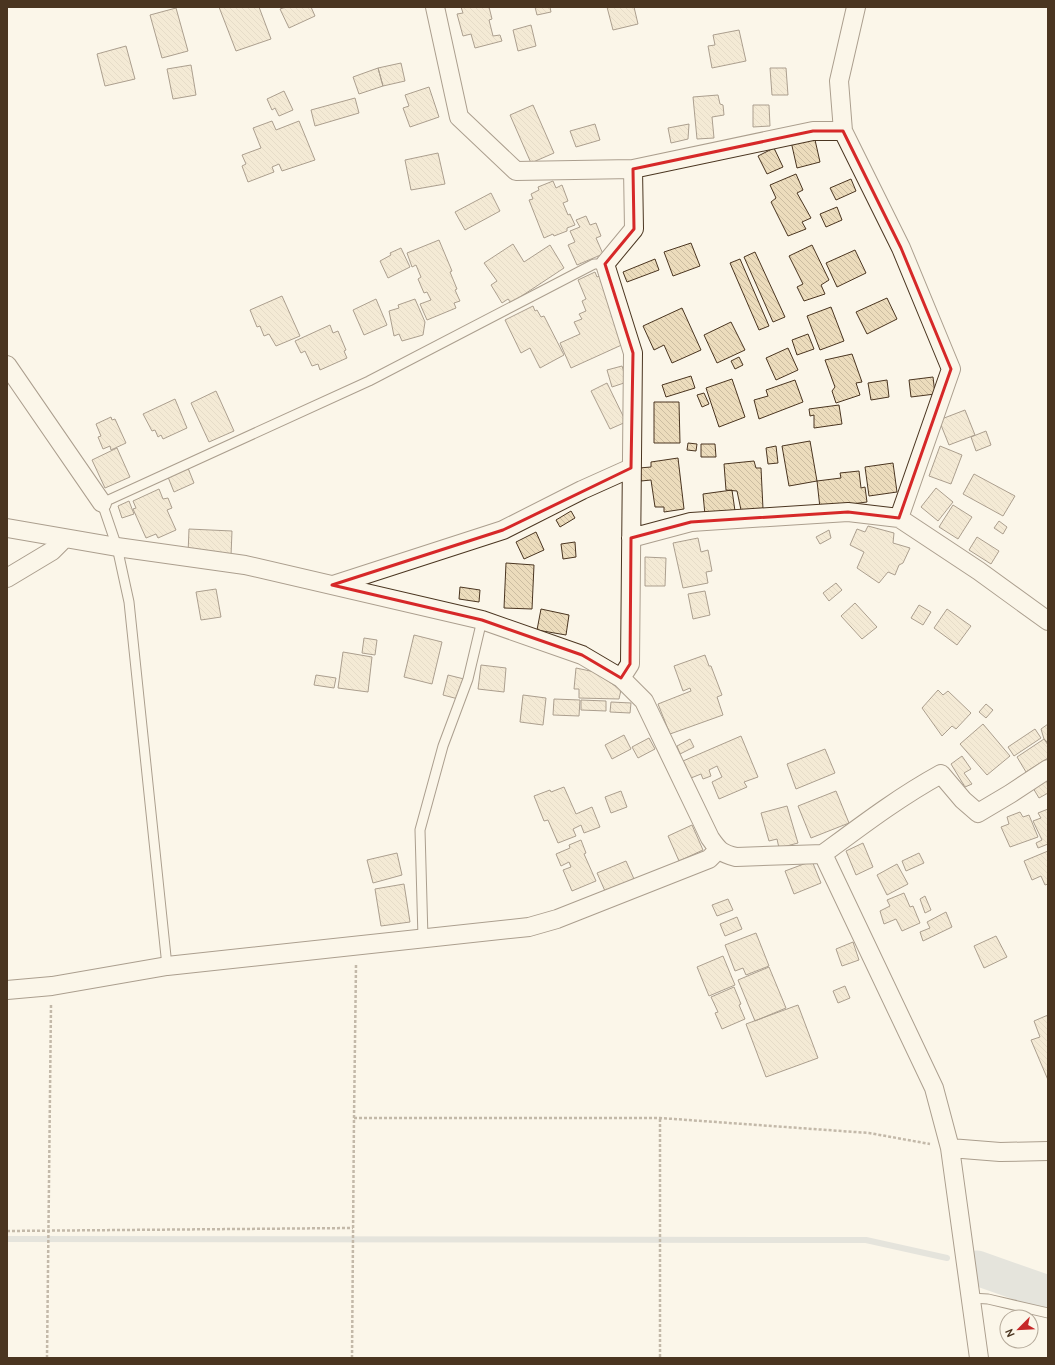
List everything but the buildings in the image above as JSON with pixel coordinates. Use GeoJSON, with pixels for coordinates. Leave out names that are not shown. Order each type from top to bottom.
{"type":"FeatureCollection","features":[{"type":"Feature","properties":{"kind":"street"},"geometry":{"type":"LineString","coordinates":[[435,7],[459,117],[516,171],[633,169],[813,131],[843,131]]}},
{"type":"Feature","properties":{"kind":"street"},"geometry":{"type":"LineString","coordinates":[[856,7],[839,81],[843,131],[901,248],[951,369],[899,518]]}},
{"type":"Feature","properties":{"kind":"street"},"geometry":{"type":"LineString","coordinates":[[621,678],[630,664],[632,353],[605,264],[634,229],[633,169]]}},
{"type":"Feature","properties":{"kind":"street"},"geometry":{"type":"LineString","coordinates":[[7,365],[102,503]]}},
{"type":"Feature","properties":{"kind":"street"},"geometry":{"type":"LineString","coordinates":[[332,585],[502,530],[582,490],[631,468]]}},
{"type":"Feature","properties":{"kind":"street"},"geometry":{"type":"LineString","coordinates":[[630,538],[691,522],[712,520],[848,512],[899,518],[979,571],[1048,621]]}},
{"type":"Feature","properties":{"kind":"street"},"geometry":{"type":"LineString","coordinates":[[7,528],[64,539],[244,565],[482,620],[582,655],[621,678],[644,701],[710,838],[718,850],[724,854],[736,857],[822,854],[890,805],[941,774],[963,800],[978,813],[1048,769]]}},
{"type":"Feature","properties":{"kind":"street"},"geometry":{"type":"LineString","coordinates":[[7,578],[52,552],[64,539]]}},
{"type":"Feature","properties":{"kind":"street"},"geometry":{"type":"LineString","coordinates":[[7,990],[52,986],[167,966],[529,927],[557,919],[709,858],[718,850]]}},
{"type":"Feature","properties":{"kind":"street"},"geometry":{"type":"LineString","coordinates":[[822,854],[934,1088],[950,1148],[979,1358]]}},
{"type":"Feature","properties":{"kind":"street"},"geometry":{"type":"LineString","coordinates":[[950,1148],[1000,1152],[1048,1151]]}},
{"type":"Feature","properties":{"kind":"lane"},"geometry":{"type":"LineString","coordinates":[[167,966],[129,602],[117,547],[102,503],[369,381],[594,264],[605,264]]}},
{"type":"Feature","properties":{"kind":"lane"},"geometry":{"type":"LineString","coordinates":[[423,938],[420,830],[426,802],[443,746],[468,679],[482,620]]}},
{"type":"Feature","properties":{"kind":"lane"},"geometry":{"type":"LineString","coordinates":[[971,1298],[988,1299],[1048,1313]]}},
{"type":"Feature","properties":{"kind":"path"},"geometry":{"type":"LineString","coordinates":[[352,1358],[356,946]]}},
{"type":"Feature","properties":{"kind":"path"},"geometry":{"type":"LineString","coordinates":[[47,1358],[52,986]]}},
{"type":"Feature","properties":{"kind":"path"},"geometry":{"type":"LineString","coordinates":[[354,1118],[660,1118],[869,1133],[950,1148]]}},
{"type":"Feature","properties":{"kind":"path"},"geometry":{"type":"LineString","coordinates":[[660,1118],[660,1358]]}},
{"type":"Feature","properties":{"kind":"path"},"geometry":{"type":"LineString","coordinates":[[7,1231],[353,1228]]}},
{"type":"Feature","properties":{"kind":"highlighted area"},"geometry":{"type":"Polygon","coordinates":[[[813,131],[843,131],[901,248],[951,369],[899,518],[848,512],[691,522],[631,538],[630,664],[621,678],[582,655],[482,620],[332,585],[503,530],[631,468],[633,353],[605,264],[634,229],[633,169],[813,131]]]}},
{"type":"Feature","properties":{"kind":"waterway"},"geometry":{"type":"LineString","coordinates":[[7,1239],[866,1240],[947,1258]]}},
{"type":"Feature","properties":{"kind":"waterway"},"geometry":{"type":"LineString","coordinates":[[977,1268],[1048,1293]]}}]}
